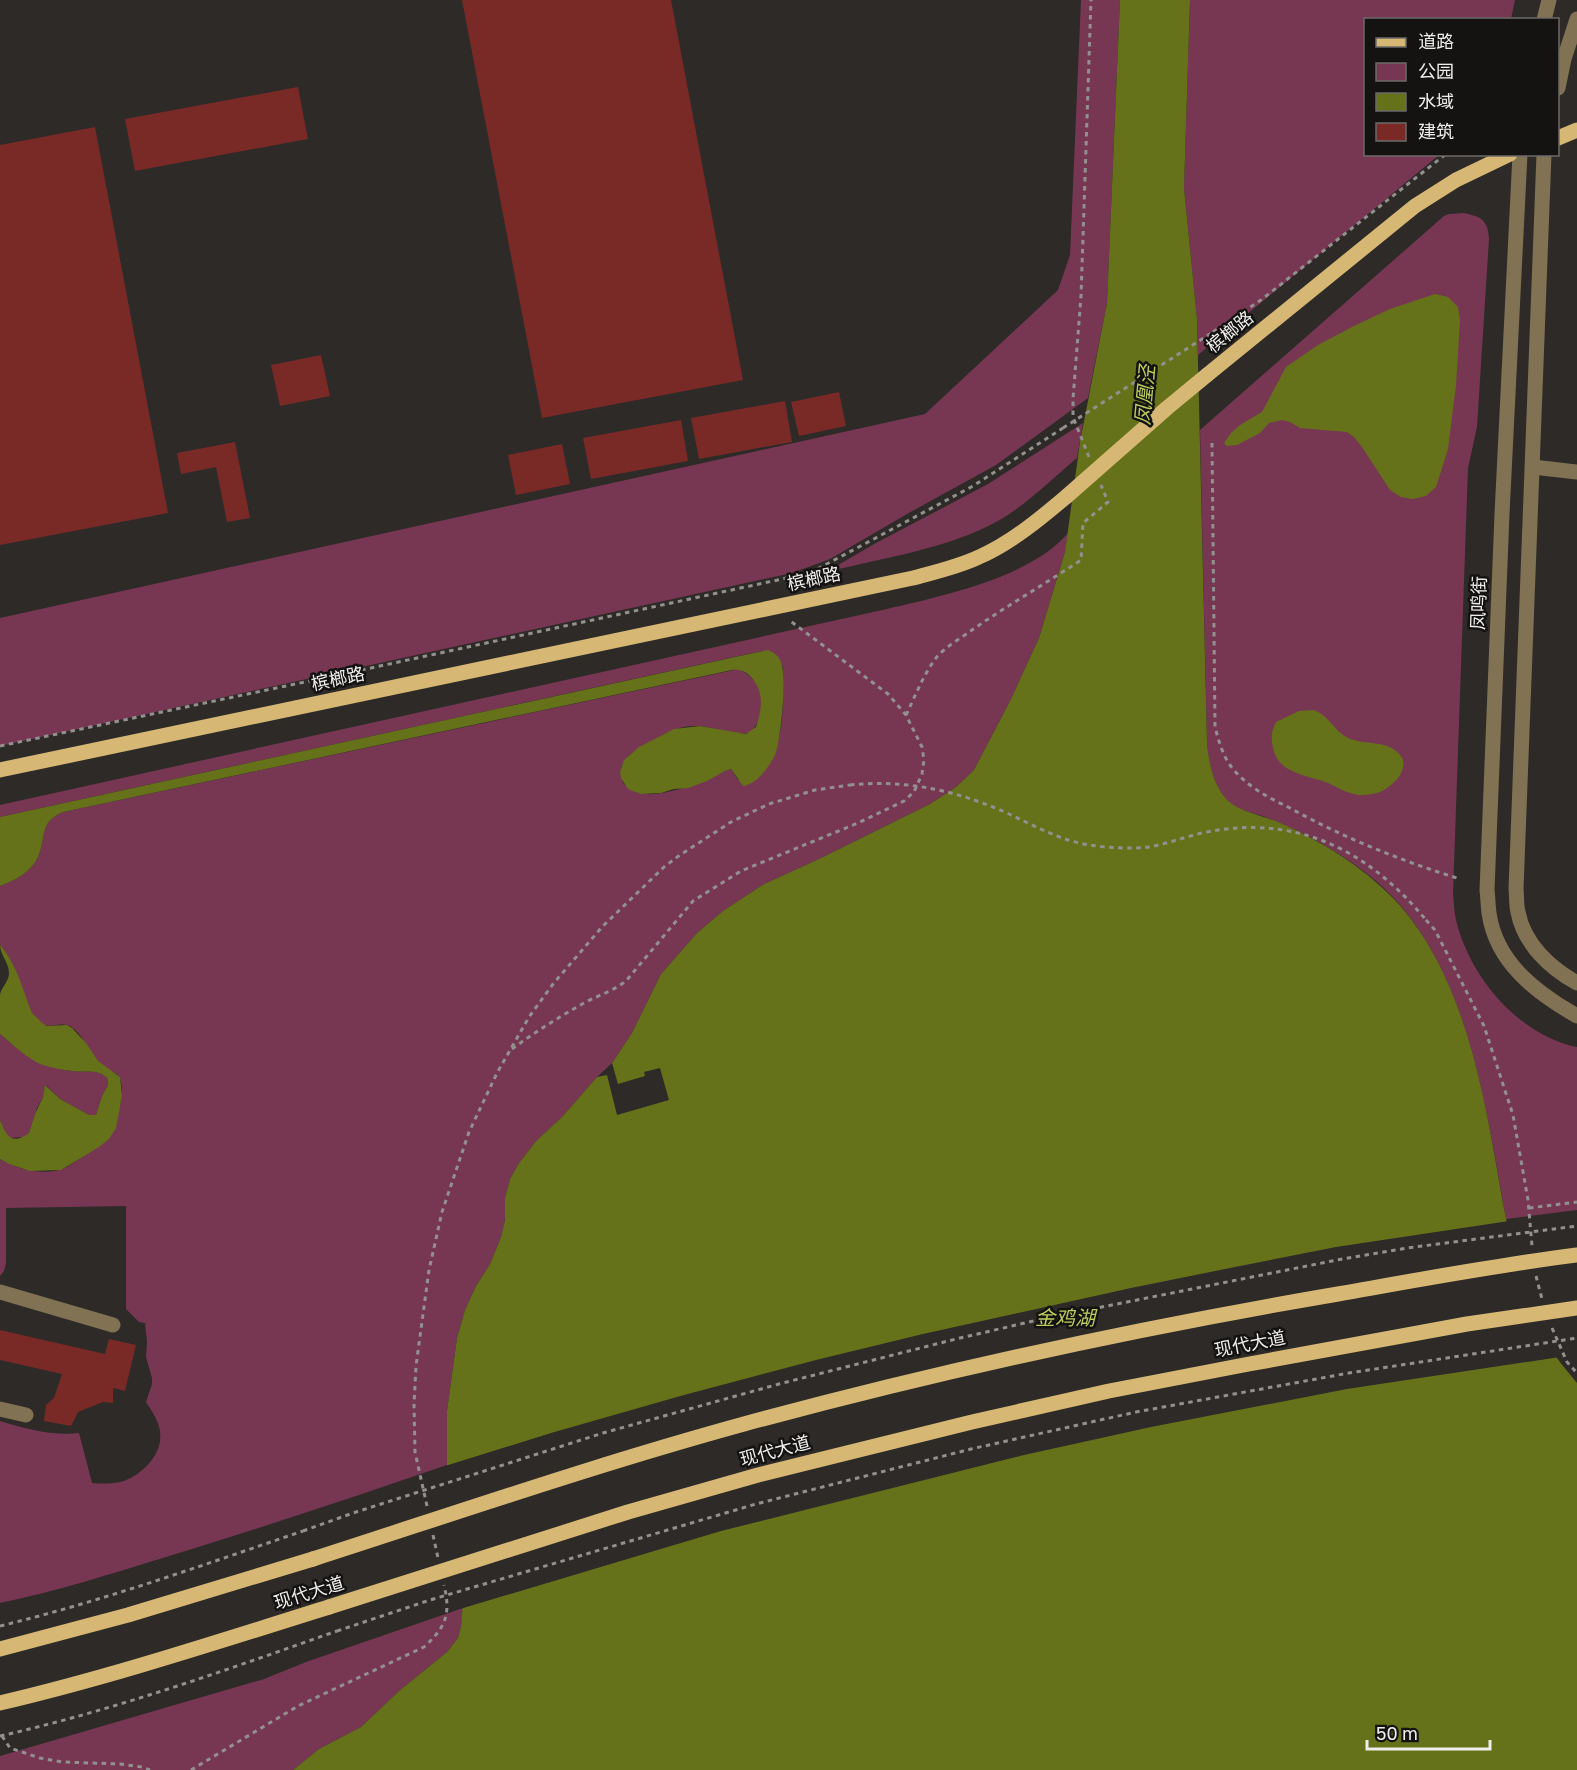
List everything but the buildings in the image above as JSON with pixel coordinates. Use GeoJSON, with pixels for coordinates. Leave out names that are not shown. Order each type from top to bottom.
{"type":"FeatureCollection","features":[{"type":"Feature","properties":{"kind":"main road"},"geometry":{"type":"LineString","coordinates":[[1559,137],[1577,130]]}},
{"type":"Feature","properties":{"kind":"main road","name":"槟榔路"},"geometry":{"type":"LineString","coordinates":[[0,770],[913,578],[982,556],[1006,542],[1050,510],[1207,375],[1415,206],[1456,180],[1506,156]]}},
{"type":"Feature","properties":{"kind":"main road","name":"现代大道"},"geometry":{"type":"LineString","coordinates":[[0,1649],[128,1615],[312,1559],[622,1459],[743,1424],[949,1373],[1238,1311],[1455,1273],[1577,1255]]}},
{"type":"Feature","properties":{"kind":"main road","name":"现代大道"},"geometry":{"type":"LineString","coordinates":[[0,1703],[61,1689],[141,1666],[639,1509],[758,1475],[1109,1391],[1467,1324],[1577,1308]]}},
{"type":"Feature","properties":{"kind":"street"},"geometry":{"type":"LineString","coordinates":[[1544,18],[1549,0]]}},
{"type":"Feature","properties":{"kind":"street"},"geometry":{"type":"LineString","coordinates":[[1559,80],[1577,19]]}},
{"type":"Feature","properties":{"kind":"street","name":"凤鸣街"},"geometry":{"type":"LineString","coordinates":[[1520,156],[1502,513],[1487,890],[1489,915],[1497,940],[1511,964],[1528,983],[1577,1016]]}},
{"type":"Feature","properties":{"kind":"street"},"geometry":{"type":"LineString","coordinates":[[1544,156],[1516,889],[1518,913],[1527,936],[1539,954],[1562,975],[1577,983]]}},
{"type":"Feature","properties":{"kind":"street"},"geometry":{"type":"LineString","coordinates":[[1533,467],[1577,472]]}},
{"type":"Feature","properties":{"kind":"street"},"geometry":{"type":"LineString","coordinates":[[0,1292],[113,1325]]}},
{"type":"Feature","properties":{"kind":"street"},"geometry":{"type":"LineString","coordinates":[[0,1408],[26,1415]]}},
{"type":"Feature","properties":{"kind":"path"},"geometry":{"type":"LineString","coordinates":[[1090,460],[1073,417],[1072,399],[1082,296],[1091,0]]}},
{"type":"Feature","properties":{"kind":"path"},"geometry":{"type":"LineString","coordinates":[[0,746],[810,573],[973,486],[1213,332],[1261,300],[1443,156]]}},
{"type":"Feature","properties":{"kind":"path"},"geometry":{"type":"LineString","coordinates":[[1212,443],[1215,727],[1219,746],[1232,769],[1258,792],[1317,824],[1417,866],[1460,879]]}},
{"type":"Feature","properties":{"kind":"path"},"geometry":{"type":"LineString","coordinates":[[906,715],[937,658],[962,637],[1008,605],[1044,585],[1081,560],[1083,522],[1108,501],[1099,481]]}},
{"type":"Feature","properties":{"kind":"path"},"geometry":{"type":"LineString","coordinates":[[510,1050],[551,1022],[588,1001],[616,989],[626,981],[693,902],[741,871],[858,823],[904,801],[914,792],[922,774],[924,760],[922,747],[906,715],[888,694],[773,608]]}},
{"type":"Feature","properties":{"kind":"path"},"geometry":{"type":"LineString","coordinates":[[429,1515],[415,1452],[414,1405],[416,1366],[429,1270],[442,1212],[468,1132],[510,1050],[535,1008],[589,940],[664,867],[731,822],[800,794],[850,785],[888,783],[923,787],[971,798],[1076,843],[1112,848],[1150,847],[1202,833],[1236,828],[1275,828],[1319,839],[1361,859],[1400,890],[1435,930],[1479,1017],[1513,1115],[1529,1208],[1532,1249]]}},
{"type":"Feature","properties":{"kind":"path"},"geometry":{"type":"LineString","coordinates":[[1529,1208],[1577,1202]]}},
{"type":"Feature","properties":{"kind":"path"},"geometry":{"type":"LineString","coordinates":[[0,1626],[137,1588],[353,1513],[603,1433],[789,1381],[1042,1319],[1337,1260],[1450,1242],[1577,1226]]}},
{"type":"Feature","properties":{"kind":"path"},"geometry":{"type":"LineString","coordinates":[[1534,1269],[1543,1300]]}},
{"type":"Feature","properties":{"kind":"path"},"geometry":{"type":"LineString","coordinates":[[1549,1321],[1567,1362],[1577,1373]]}},
{"type":"Feature","properties":{"kind":"path"},"geometry":{"type":"LineString","coordinates":[[150,1770],[120,1764],[62,1762],[40,1758],[10,1748],[1,1736],[123,1703],[430,1600],[756,1504],[950,1454],[1136,1412],[1360,1371],[1577,1338]]}},
{"type":"Feature","properties":{"kind":"path"},"geometry":{"type":"LineString","coordinates":[[431,1526],[439,1560]]}},
{"type":"Feature","properties":{"kind":"path"},"geometry":{"type":"LineString","coordinates":[[191,1770],[298,1706],[424,1647],[436,1636],[448,1609],[444,1583]]}},
{"type":"Feature","properties":{"kind":"green space"},"geometry":{"type":"Polygon","coordinates":[[[1081,0],[1120,0],[1107,303],[1088,398],[996,465],[830,559],[792,573],[0,746],[0,618],[925,414],[1058,290],[1070,255],[1081,0]]]}},
{"type":"Feature","properties":{"kind":"green space"},"geometry":{"type":"Polygon","coordinates":[[[1190,0],[1515,0],[1511,18],[1364,18],[1364,156],[1438,156],[1198,355],[1197,319],[1184,188],[1190,0]]]}},
{"type":"Feature","properties":{"kind":"green space"},"geometry":{"type":"Polygon","coordinates":[[[1463,213],[1475,216],[1485,223],[1489,239],[1477,427],[1468,468],[1453,893],[1455,914],[1463,942],[1473,963],[1485,983],[1500,1001],[1536,1030],[1577,1047],[1577,1210],[1506,1219],[1490,1130],[1468,1038],[1452,993],[1432,951],[1407,913],[1364,871],[1298,831],[1232,805],[1217,785],[1211,768],[1207,743],[1200,430],[1444,216],[1463,213]]]}},
{"type":"Feature","properties":{"kind":"green space"},"geometry":{"type":"Polygon","coordinates":[[[1083,423],[1077,458],[1029,500],[998,521],[936,546],[826,572],[988,484],[1083,423]]]}},
{"type":"Feature","properties":{"kind":"green space"},"geometry":{"type":"Polygon","coordinates":[[[1068,533],[1065,552],[1039,638],[1011,699],[974,770],[956,787],[930,804],[764,884],[723,911],[697,933],[661,974],[632,1033],[612,1063],[562,1117],[536,1141],[519,1163],[510,1179],[505,1198],[505,1220],[501,1237],[490,1264],[465,1310],[457,1338],[447,1411],[447,1465],[272,1524],[63,1588],[0,1603],[0,1421],[49,1433],[79,1433],[92,1483],[120,1482],[132,1477],[152,1460],[157,1452],[160,1436],[157,1420],[146,1402],[152,1378],[146,1357],[145,1323],[139,1322],[126,1309],[126,1206],[6,1208],[6,1263],[0,1276],[0,1159],[33,1171],[50,1172],[67,1167],[109,1139],[121,1102],[120,1077],[99,1063],[76,1031],[62,1024],[47,1026],[34,1016],[12,962],[0,945],[0,886],[22,875],[35,862],[41,850],[44,831],[50,821],[63,812],[739,669],[752,678],[761,691],[760,714],[752,730],[744,734],[699,726],[672,730],[630,754],[623,764],[621,777],[624,784],[638,792],[659,794],[707,780],[731,769],[738,780],[760,776],[775,752],[779,739],[783,711],[783,668],[781,662],[762,651],[0,817],[0,805],[933,598],[984,583],[1031,562],[1052,549],[1068,533]]]}},
{"type":"Feature","properties":{"kind":"green space"},"geometry":{"type":"Polygon","coordinates":[[[0,1034],[17,1048],[42,1063],[61,1069],[96,1072],[108,1079],[108,1085],[96,1115],[89,1115],[60,1099],[46,1085],[29,1133],[24,1137],[11,1138],[5,1134],[0,1120],[0,1034]]]}},
{"type":"Feature","properties":{"kind":"green space"},"geometry":{"type":"Polygon","coordinates":[[[463,1608],[458,1638],[447,1652],[399,1691],[361,1727],[319,1749],[293,1770],[0,1770],[0,1756],[264,1679],[306,1662],[463,1608]]]}},
{"type":"Feature","properties":{"kind":"water","name":"金鸡湖"},"geometry":{"type":"Polygon","coordinates":[[[1120,0],[1190,0],[1184,188],[1197,319],[1207,743],[1211,768],[1221,792],[1236,807],[1278,822],[1310,837],[1368,875],[1394,899],[1417,927],[1452,993],[1476,1066],[1520,1281],[1547,1343],[1577,1383],[1577,1770],[293,1770],[319,1749],[361,1727],[399,1691],[447,1652],[458,1638],[463,1603],[447,1465],[447,1411],[457,1338],[465,1310],[490,1264],[501,1237],[505,1220],[505,1198],[510,1179],[519,1163],[536,1141],[562,1117],[597,1077],[607,1075],[617,1115],[669,1100],[660,1068],[644,1072],[645,1076],[618,1084],[612,1063],[632,1033],[661,974],[697,933],[723,911],[764,884],[930,804],[956,787],[974,770],[1011,699],[1039,638],[1065,552],[1080,442],[1107,303],[1120,0]]]}},
{"type":"Feature","properties":{"kind":"water"},"geometry":{"type":"Polygon","coordinates":[[[1435,294],[1448,297],[1458,307],[1460,320],[1456,385],[1448,449],[1436,487],[1426,496],[1413,499],[1401,497],[1390,490],[1362,447],[1347,432],[1300,428],[1282,420],[1269,423],[1260,433],[1237,445],[1227,446],[1224,443],[1240,425],[1262,412],[1286,367],[1318,345],[1354,326],[1390,309],[1435,294]]]}},
{"type":"Feature","properties":{"kind":"water"},"geometry":{"type":"Polygon","coordinates":[[[768,650],[779,658],[783,670],[779,736],[775,755],[769,765],[758,778],[748,785],[743,786],[731,769],[688,788],[641,794],[628,789],[620,772],[624,760],[639,747],[674,729],[700,726],[746,734],[756,727],[761,707],[758,688],[746,673],[732,670],[63,812],[55,816],[46,826],[41,850],[31,867],[17,878],[0,886],[0,817],[768,650]]]}},
{"type":"Feature","properties":{"kind":"water"},"geometry":{"type":"Polygon","coordinates":[[[1299,711],[1319,712],[1348,738],[1385,745],[1396,751],[1403,762],[1401,774],[1380,792],[1357,795],[1287,768],[1276,757],[1273,748],[1272,732],[1276,722],[1299,711]]]}},
{"type":"Feature","properties":{"kind":"water"},"geometry":{"type":"Polygon","coordinates":[[[0,945],[15,968],[32,1013],[47,1026],[67,1025],[72,1028],[98,1061],[120,1077],[122,1096],[116,1128],[109,1139],[99,1147],[61,1170],[30,1171],[0,1159],[0,1120],[7,1134],[13,1139],[29,1133],[43,1097],[45,1085],[60,1099],[89,1115],[96,1115],[108,1085],[108,1079],[96,1072],[69,1071],[38,1063],[0,1034],[0,995],[9,973],[0,945]]]}},
{"type":"Feature","properties":{"kind":"pier"},"geometry":{"type":"Polygon","coordinates":[[[1509,1221],[1529,1300],[1560,1357],[1347,1389],[1151,1427],[1024,1455],[721,1531],[460,1609],[445,1466],[684,1395],[923,1334],[1131,1288],[1336,1247],[1509,1221]]]}},
{"type":"Feature","properties":{"kind":"water label","name":"凤凰泾"},"geometry":{"type":"Point","coordinates":[1145,395]}}]}
